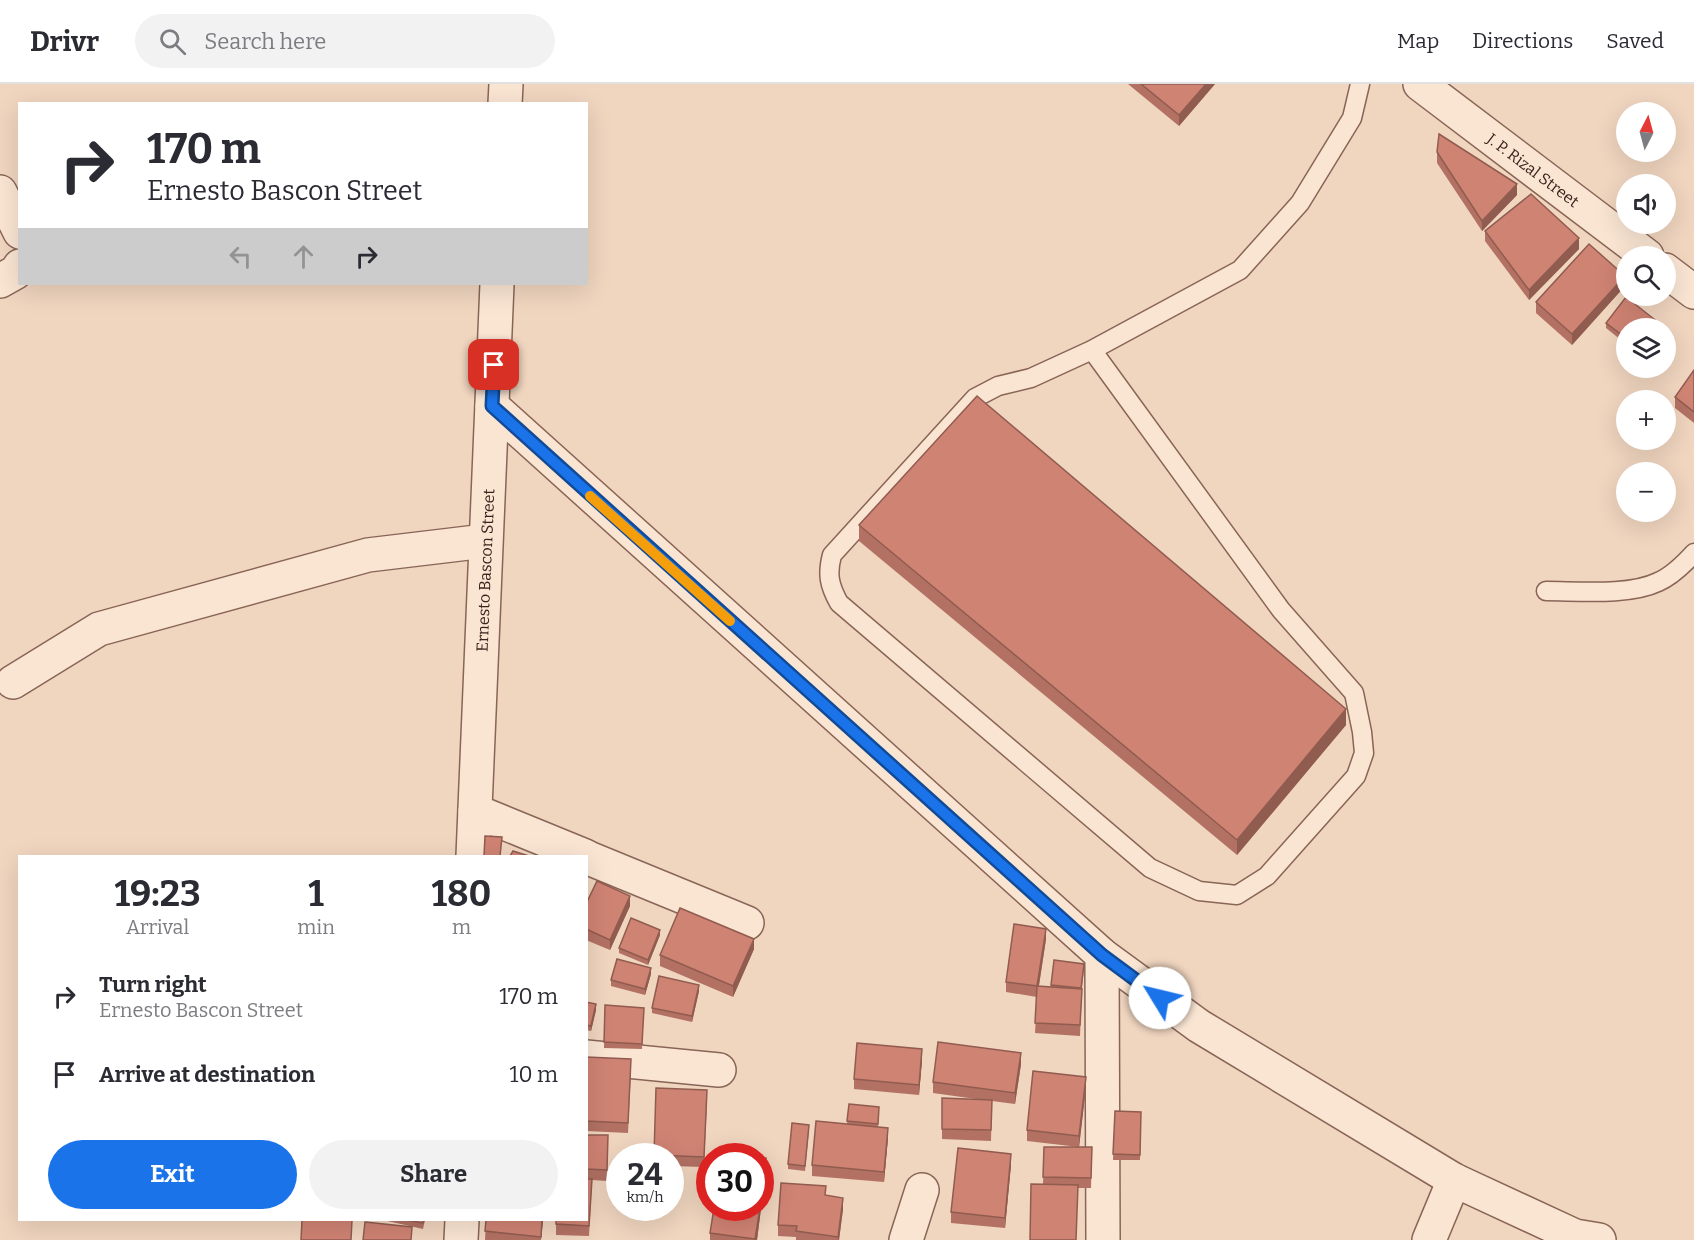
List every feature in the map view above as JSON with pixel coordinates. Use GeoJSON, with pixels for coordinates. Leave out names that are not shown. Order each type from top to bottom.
{"type":"FeatureCollection","features":[{"type":"Feature","properties":{"kind":"street"},"geometry":{"type":"LineString","coordinates":[[505,102],[506,84]]}},
{"type":"Feature","properties":{"kind":"street","name":"J. P. Rizal Street"},"geometry":{"type":"LineString","coordinates":[[1420,84],[1634,246]]}},
{"type":"Feature","properties":{"kind":"street"},"geometry":{"type":"LineString","coordinates":[[0,192],[18,228]]}},
{"type":"Feature","properties":{"kind":"street"},"geometry":{"type":"LineString","coordinates":[[0,280],[18,269]]}},
{"type":"Feature","properties":{"kind":"street"},"geometry":{"type":"LineString","coordinates":[[1676,278],[1694,292]]}},
{"type":"Feature","properties":{"kind":"street","name":"Ernesto Bascon Street"},"geometry":{"type":"LineString","coordinates":[[473,855],[497,285]]}},
{"type":"Feature","properties":{"kind":"street"},"geometry":{"type":"LineString","coordinates":[[492,406],[1102,955],[1199,1026],[1454,1180],[1575,1236],[1599,1240]]}},
{"type":"Feature","properties":{"kind":"street"},"geometry":{"type":"LineString","coordinates":[[13,682],[99,629],[368,555],[485,541]]}},
{"type":"Feature","properties":{"kind":"street"},"geometry":{"type":"LineString","coordinates":[[475,811],[581,855]]}},
{"type":"Feature","properties":{"kind":"street"},"geometry":{"type":"LineString","coordinates":[[588,858],[747,923]]}},
{"type":"Feature","properties":{"kind":"street"},"geometry":{"type":"LineString","coordinates":[[1102,955],[1103,1240]]}},
{"type":"Feature","properties":{"kind":"street"},"geometry":{"type":"LineString","coordinates":[[588,1058],[719,1070]]}},
{"type":"Feature","properties":{"kind":"street"},"geometry":{"type":"LineString","coordinates":[[1429,1240],[1454,1180]]}},
{"type":"Feature","properties":{"kind":"street"},"geometry":{"type":"LineString","coordinates":[[906,1240],[922,1190]]}},
{"type":"Feature","properties":{"kind":"street"},"geometry":{"type":"LineString","coordinates":[[461,1240],[462,1221]]}},
{"type":"Feature","properties":{"kind":"lane"},"geometry":{"type":"LineString","coordinates":[[1092,350],[1281,610],[1354,693],[1364,753],[1356,776],[1267,876],[1237,895],[1199,891],[1150,868],[839,603],[830,587],[828,572],[832,555],[975,398],[998,386],[1031,378],[1092,350],[1240,270],[1300,203],[1352,118],[1360,84]]}},
{"type":"Feature","properties":{"kind":"lane"},"geometry":{"type":"LineString","coordinates":[[1546,591],[1634,590],[1659,582],[1683,566],[1694,553]]}},
{"type":"Feature","properties":{"kind":"building"},"geometry":{"type":"Polygon","coordinates":[[[1141,84],[1206,84],[1179,115],[1141,84]]]}},
{"type":"Feature","properties":{"kind":"building"},"geometry":{"type":"Polygon","coordinates":[[[1439,134],[1517,184],[1482,221],[1437,152],[1439,134]]]}},
{"type":"Feature","properties":{"kind":"building"},"geometry":{"type":"Polygon","coordinates":[[[1531,194],[1579,238],[1529,290],[1485,231],[1531,194]]]}},
{"type":"Feature","properties":{"kind":"building"},"geometry":{"type":"Polygon","coordinates":[[[1589,244],[1616,268],[1616,286],[1572,334],[1536,302],[1589,244]]]}},
{"type":"Feature","properties":{"kind":"building"},"geometry":{"type":"Polygon","coordinates":[[[1619,306],[1637,306],[1653,318],[1616,318],[1616,330],[1606,323],[1619,306]]]}},
{"type":"Feature","properties":{"kind":"building"},"geometry":{"type":"Polygon","coordinates":[[[1694,370],[1694,412],[1676,396],[1694,370]]]}},
{"type":"Feature","properties":{"kind":"building"},"geometry":{"type":"Polygon","coordinates":[[[977,396],[1346,709],[1237,840],[859,525],[977,396]]]}},
{"type":"Feature","properties":{"kind":"building"},"geometry":{"type":"Polygon","coordinates":[[[485,836],[502,837],[500,855],[484,855],[485,836]]]}},
{"type":"Feature","properties":{"kind":"building"},"geometry":{"type":"Polygon","coordinates":[[[513,851],[526,855],[511,855],[513,851]]]}},
{"type":"Feature","properties":{"kind":"building"},"geometry":{"type":"Polygon","coordinates":[[[597,881],[630,896],[610,940],[588,930],[588,900],[597,881]]]}},
{"type":"Feature","properties":{"kind":"building"},"geometry":{"type":"Polygon","coordinates":[[[680,908],[754,939],[733,986],[660,955],[680,908]]]}},
{"type":"Feature","properties":{"kind":"building"},"geometry":{"type":"Polygon","coordinates":[[[631,918],[660,930],[648,960],[619,948],[631,918]]]}},
{"type":"Feature","properties":{"kind":"building"},"geometry":{"type":"Polygon","coordinates":[[[1014,924],[1046,929],[1037,986],[1006,982],[1014,924]]]}},
{"type":"Feature","properties":{"kind":"building"},"geometry":{"type":"Polygon","coordinates":[[[617,959],[651,968],[645,989],[611,980],[617,959]]]}},
{"type":"Feature","properties":{"kind":"building"},"geometry":{"type":"Polygon","coordinates":[[[1054,960],[1084,964],[1081,988],[1051,985],[1054,960]]]}},
{"type":"Feature","properties":{"kind":"building"},"geometry":{"type":"Polygon","coordinates":[[[659,976],[699,985],[692,1016],[652,1008],[659,976]]]}},
{"type":"Feature","properties":{"kind":"building"},"geometry":{"type":"Polygon","coordinates":[[[1037,986],[1082,989],[1080,1025],[1035,1023],[1037,986]]]}},
{"type":"Feature","properties":{"kind":"building"},"geometry":{"type":"Polygon","coordinates":[[[588,1002],[596,1004],[591,1026],[588,1025],[588,1002]]]}},
{"type":"Feature","properties":{"kind":"building"},"geometry":{"type":"Polygon","coordinates":[[[605,1005],[644,1008],[642,1044],[604,1042],[605,1005]]]}},
{"type":"Feature","properties":{"kind":"building"},"geometry":{"type":"Polygon","coordinates":[[[938,1042],[1021,1053],[1015,1093],[933,1082],[938,1042]]]}},
{"type":"Feature","properties":{"kind":"building"},"geometry":{"type":"Polygon","coordinates":[[[857,1043],[922,1049],[919,1085],[854,1079],[857,1043]]]}},
{"type":"Feature","properties":{"kind":"building"},"geometry":{"type":"Polygon","coordinates":[[[588,1057],[631,1059],[628,1123],[588,1121],[588,1057]]]}},
{"type":"Feature","properties":{"kind":"building"},"geometry":{"type":"Polygon","coordinates":[[[1033,1071],[1086,1077],[1079,1136],[1027,1130],[1033,1071]]]}},
{"type":"Feature","properties":{"kind":"building"},"geometry":{"type":"Polygon","coordinates":[[[656,1088],[707,1090],[705,1143],[696,1143],[696,1157],[684,1156],[684,1143],[654,1143],[656,1088]]]}},
{"type":"Feature","properties":{"kind":"building"},"geometry":{"type":"Polygon","coordinates":[[[942,1098],[992,1100],[991,1130],[942,1129],[942,1098]]]}},
{"type":"Feature","properties":{"kind":"building"},"geometry":{"type":"Polygon","coordinates":[[[849,1104],[879,1107],[878,1124],[847,1121],[849,1104]]]}},
{"type":"Feature","properties":{"kind":"building"},"geometry":{"type":"Polygon","coordinates":[[[1115,1111],[1141,1112],[1140,1155],[1113,1154],[1115,1111]]]}},
{"type":"Feature","properties":{"kind":"building"},"geometry":{"type":"Polygon","coordinates":[[[816,1121],[888,1128],[884,1172],[812,1165],[816,1121]]]}},
{"type":"Feature","properties":{"kind":"building"},"geometry":{"type":"Polygon","coordinates":[[[792,1123],[809,1125],[805,1166],[788,1164],[792,1123]]]}},
{"type":"Feature","properties":{"kind":"building"},"geometry":{"type":"Polygon","coordinates":[[[588,1135],[608,1135],[606,1170],[588,1169],[588,1135]]]}},
{"type":"Feature","properties":{"kind":"building"},"geometry":{"type":"Polygon","coordinates":[[[1044,1147],[1092,1147],[1091,1178],[1043,1177],[1044,1147]]]}},
{"type":"Feature","properties":{"kind":"building"},"geometry":{"type":"Polygon","coordinates":[[[958,1148],[1011,1154],[1005,1218],[951,1212],[958,1148]]]}},
{"type":"Feature","properties":{"kind":"building"},"geometry":{"type":"Polygon","coordinates":[[[588,1179],[592,1179],[589,1226],[556,1224],[556,1221],[588,1221],[588,1179]]]}},
{"type":"Feature","properties":{"kind":"building"},"geometry":{"type":"Polygon","coordinates":[[[781,1183],[826,1186],[825,1195],[843,1198],[838,1237],[796,1231],[797,1226],[778,1225],[781,1183]]]}},
{"type":"Feature","properties":{"kind":"building"},"geometry":{"type":"Polygon","coordinates":[[[1031,1184],[1078,1185],[1076,1240],[1030,1240],[1031,1184]]]}},
{"type":"Feature","properties":{"kind":"building"},"geometry":{"type":"Polygon","coordinates":[[[302,1221],[352,1221],[351,1240],[301,1240],[302,1221]]]}},
{"type":"Feature","properties":{"kind":"building"},"geometry":{"type":"Polygon","coordinates":[[[486,1221],[542,1221],[541,1237],[485,1231],[486,1221]]]}},
{"type":"Feature","properties":{"kind":"building"},"geometry":{"type":"Polygon","coordinates":[[[712,1221],[758,1221],[755,1239],[710,1233],[712,1221]]]}},
{"type":"Feature","properties":{"kind":"building"},"geometry":{"type":"Polygon","coordinates":[[[365,1222],[412,1227],[411,1240],[363,1240],[365,1222]]]}},
{"type":"Feature","properties":{"kind":"slow traffic"},"geometry":{"type":"LineString","coordinates":[[590,496],[730,621]]}},
{"type":"Feature","properties":{"kind":"route"},"geometry":{"type":"LineString","coordinates":[[494,365],[492,406],[519,432],[1102,955],[1160,998]]}}]}
